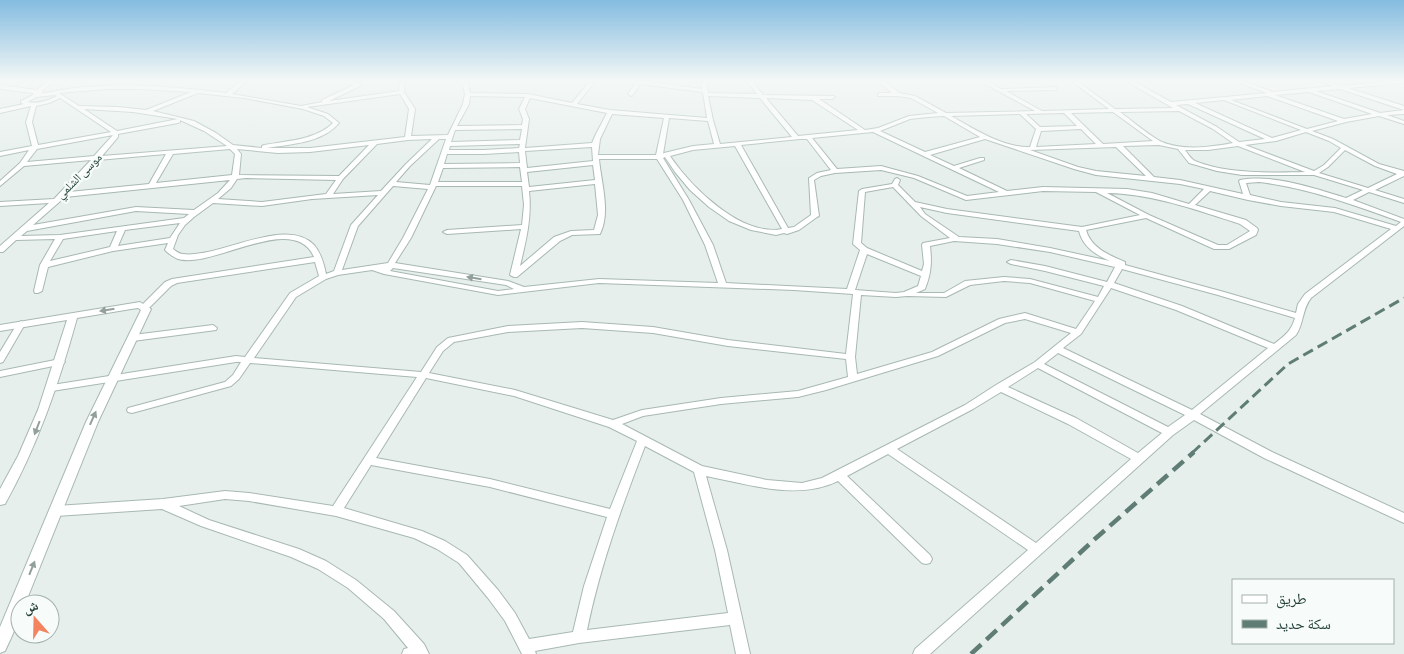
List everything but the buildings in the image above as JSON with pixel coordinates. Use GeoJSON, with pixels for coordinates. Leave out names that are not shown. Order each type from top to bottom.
{"type":"FeatureCollection","features":[{"type":"Feature","properties":{"kind":"street"},"geometry":{"type":"LineString","coordinates":[[33,111],[30,128],[35,147]]}},
{"type":"Feature","properties":{"kind":"street"},"geometry":{"type":"LineString","coordinates":[[31,118],[41,111]]}},
{"type":"Feature","properties":{"kind":"street"},"geometry":{"type":"LineString","coordinates":[[83,111],[115,132]]}},
{"type":"Feature","properties":{"kind":"street"},"geometry":{"type":"LineString","coordinates":[[129,111],[186,119],[232,147],[238,154],[235,177],[210,201],[184,220],[171,240],[168,250],[170,253],[182,257],[205,255],[266,239],[295,237],[311,245],[318,259],[323,277]]}},
{"type":"Feature","properties":{"kind":"street"},"geometry":{"type":"LineString","coordinates":[[146,112],[150,111]]}},
{"type":"Feature","properties":{"kind":"street"},"geometry":{"type":"LineString","coordinates":[[252,149],[315,136],[331,130],[335,126],[336,123],[332,119],[312,111]]}},
{"type":"Feature","properties":{"kind":"street"},"geometry":{"type":"LineString","coordinates":[[408,138],[412,111]]}},
{"type":"Feature","properties":{"kind":"street"},"geometry":{"type":"LineString","coordinates":[[384,272],[391,266],[433,185],[461,111]]}},
{"type":"Feature","properties":{"kind":"street"},"geometry":{"type":"LineString","coordinates":[[515,274],[525,228],[527,205],[522,150],[526,119],[522,111]]}},
{"type":"Feature","properties":{"kind":"street"},"geometry":{"type":"LineString","coordinates":[[602,111],[710,120]]}},
{"type":"Feature","properties":{"kind":"street"},"geometry":{"type":"LineString","coordinates":[[708,111],[718,146]]}},
{"type":"Feature","properties":{"kind":"street"},"geometry":{"type":"LineString","coordinates":[[772,111],[797,139]]}},
{"type":"Feature","properties":{"kind":"street"},"geometry":{"type":"LineString","coordinates":[[832,111],[865,132]]}},
{"type":"Feature","properties":{"kind":"street"},"geometry":{"type":"LineString","coordinates":[[939,111],[985,138],[1096,173],[1152,178],[1209,188],[1248,198],[1335,210],[1401,224]]}},
{"type":"Feature","properties":{"kind":"street"},"geometry":{"type":"LineString","coordinates":[[1114,111],[1160,143]]}},
{"type":"Feature","properties":{"kind":"street"},"geometry":{"type":"LineString","coordinates":[[439,166],[523,168],[662,155],[718,146],[874,131],[915,117],[946,114],[1130,111]]}},
{"type":"Feature","properties":{"kind":"street"},"geometry":{"type":"LineString","coordinates":[[1184,111],[1215,128],[1238,144],[1314,173],[1404,201]]}},
{"type":"Feature","properties":{"kind":"street"},"geometry":{"type":"LineString","coordinates":[[1207,111],[1271,139]]}},
{"type":"Feature","properties":{"kind":"street"},"geometry":{"type":"LineString","coordinates":[[1256,111],[1345,147],[1377,165],[1403,174]]}},
{"type":"Feature","properties":{"kind":"street"},"geometry":{"type":"LineString","coordinates":[[1317,111],[1345,121]]}},
{"type":"Feature","properties":{"kind":"street"},"geometry":{"type":"LineString","coordinates":[[1367,111],[1403,123]]}},
{"type":"Feature","properties":{"kind":"street"},"geometry":{"type":"LineString","coordinates":[[508,283],[515,274],[557,239],[571,234],[597,232],[600,226],[601,210],[595,145],[610,112]]}},
{"type":"Feature","properties":{"kind":"street"},"geometry":{"type":"LineString","coordinates":[[1020,112],[1039,129],[1083,127]]}},
{"type":"Feature","properties":{"kind":"street"},"geometry":{"type":"LineString","coordinates":[[1066,112],[1101,145]]}},
{"type":"Feature","properties":{"kind":"street"},"geometry":{"type":"LineString","coordinates":[[1019,149],[1160,143],[1181,149],[1206,150],[1288,136],[1306,130],[1377,114],[1404,112]]}},
{"type":"Feature","properties":{"kind":"street"},"geometry":{"type":"LineString","coordinates":[[668,116],[662,155],[709,245],[723,285]]}},
{"type":"Feature","properties":{"kind":"street"},"geometry":{"type":"LineString","coordinates":[[0,154],[186,119]]}},
{"type":"Feature","properties":{"kind":"street"},"geometry":{"type":"LineString","coordinates":[[453,128],[525,127]]}},
{"type":"Feature","properties":{"kind":"street"},"geometry":{"type":"LineString","coordinates":[[1034,147],[1039,129]]}},
{"type":"Feature","properties":{"kind":"street"},"geometry":{"type":"LineString","coordinates":[[874,131],[1008,194]]}},
{"type":"Feature","properties":{"kind":"street","name":"موسى الشلمي"},"geometry":{"type":"LineString","coordinates":[[0,250],[63,195],[114,140],[115,132]]}},
{"type":"Feature","properties":{"kind":"street"},"geometry":{"type":"LineString","coordinates":[[336,273],[345,254],[351,230],[391,184],[438,137]]}},
{"type":"Feature","properties":{"kind":"street"},"geometry":{"type":"LineString","coordinates":[[22,164],[232,147],[310,150],[408,138],[438,137],[449,140],[522,142]]}},
{"type":"Feature","properties":{"kind":"street"},"geometry":{"type":"LineString","coordinates":[[809,138],[835,171]]}},
{"type":"Feature","properties":{"kind":"street"},"geometry":{"type":"LineString","coordinates":[[925,154],[985,138]]}},
{"type":"Feature","properties":{"kind":"street"},"geometry":{"type":"LineString","coordinates":[[328,196],[340,178],[374,143]]}},
{"type":"Feature","properties":{"kind":"street"},"geometry":{"type":"LineString","coordinates":[[737,144],[787,232]]}},
{"type":"Feature","properties":{"kind":"street"},"geometry":{"type":"LineString","coordinates":[[445,152],[522,150],[595,145]]}},
{"type":"Feature","properties":{"kind":"street"},"geometry":{"type":"LineString","coordinates":[[1118,145],[1152,178]]}},
{"type":"Feature","properties":{"kind":"street"},"geometry":{"type":"LineString","coordinates":[[0,184],[22,164],[35,147]]}},
{"type":"Feature","properties":{"kind":"street"},"geometry":{"type":"LineString","coordinates":[[1181,149],[1193,163],[1226,171],[1314,173],[1326,166],[1345,147]]}},
{"type":"Feature","properties":{"kind":"street"},"geometry":{"type":"LineString","coordinates":[[151,186],[170,153]]}},
{"type":"Feature","properties":{"kind":"street"},"geometry":{"type":"LineString","coordinates":[[662,155],[696,193],[712,206],[763,232],[787,232],[806,224],[815,216],[811,179],[819,174],[881,168],[900,172],[966,198],[1043,189],[1097,190],[1139,193],[1249,224],[1254,231],[1229,247],[1222,248],[1147,216],[1097,190]]}},
{"type":"Feature","properties":{"kind":"street"},"geometry":{"type":"LineString","coordinates":[[953,168],[982,159]]}},
{"type":"Feature","properties":{"kind":"street"},"geometry":{"type":"LineString","coordinates":[[895,185],[900,172]]}},
{"type":"Feature","properties":{"kind":"street"},"geometry":{"type":"LineString","coordinates":[[1346,201],[1403,174]]}},
{"type":"Feature","properties":{"kind":"street"},"geometry":{"type":"LineString","coordinates":[[63,195],[235,177],[340,178]]}},
{"type":"Feature","properties":{"kind":"street"},"geometry":{"type":"LineString","coordinates":[[1248,198],[1243,181],[1283,184],[1346,201],[1401,224]]}},
{"type":"Feature","properties":{"kind":"street"},"geometry":{"type":"LineString","coordinates":[[391,184],[525,187],[597,182]]}},
{"type":"Feature","properties":{"kind":"street"},"geometry":{"type":"LineString","coordinates":[[895,185],[923,215],[957,239]]}},
{"type":"Feature","properties":{"kind":"street"},"geometry":{"type":"LineString","coordinates":[[895,185],[862,192],[857,244],[864,250],[926,275]]}},
{"type":"Feature","properties":{"kind":"street"},"geometry":{"type":"LineString","coordinates":[[1190,206],[1209,188]]}},
{"type":"Feature","properties":{"kind":"street"},"geometry":{"type":"LineString","coordinates":[[210,201],[262,204],[328,196],[382,194]]}},
{"type":"Feature","properties":{"kind":"street"},"geometry":{"type":"LineString","coordinates":[[0,204],[54,201]]}},
{"type":"Feature","properties":{"kind":"street"},"geometry":{"type":"LineString","coordinates":[[914,204],[1082,229],[1147,216]]}},
{"type":"Feature","properties":{"kind":"street"},"geometry":{"type":"LineString","coordinates":[[23,229],[136,209],[193,212]]}},
{"type":"Feature","properties":{"kind":"street"},"geometry":{"type":"LineString","coordinates":[[14,238],[60,238],[184,220]]}},
{"type":"Feature","properties":{"kind":"street"},"geometry":{"type":"LineString","coordinates":[[920,654],[1169,432],[1194,415],[1293,333],[1297,327],[1302,304],[1314,290],[1401,224]]}},
{"type":"Feature","properties":{"kind":"street"},"geometry":{"type":"LineString","coordinates":[[447,232],[525,228]]}},
{"type":"Feature","properties":{"kind":"street"},"geometry":{"type":"LineString","coordinates":[[113,250],[122,229]]}},
{"type":"Feature","properties":{"kind":"street"},"geometry":{"type":"LineString","coordinates":[[1082,229],[1083,239],[1097,251],[1136,270]]}},
{"type":"Feature","properties":{"kind":"street"},"geometry":{"type":"LineString","coordinates":[[38,290],[44,265],[60,238]]}},
{"type":"Feature","properties":{"kind":"street"},"geometry":{"type":"LineString","coordinates":[[906,294],[922,287],[928,264],[926,245],[933,241],[957,239],[1026,245],[1136,270],[1299,317]]}},
{"type":"Feature","properties":{"kind":"street"},"geometry":{"type":"LineString","coordinates":[[44,265],[171,240]]}},
{"type":"Feature","properties":{"kind":"street"},"geometry":{"type":"LineString","coordinates":[[853,377],[850,357],[854,292],[864,250]]}},
{"type":"Feature","properties":{"kind":"street"},"geometry":{"type":"LineString","coordinates":[[0,646],[111,378],[144,316],[145,307],[168,284],[175,280],[318,259]]}},
{"type":"Feature","properties":{"kind":"street"},"geometry":{"type":"LineString","coordinates":[[1011,262],[1056,269],[1110,285],[1222,324],[1275,348]]}},
{"type":"Feature","properties":{"kind":"street"},"geometry":{"type":"LineString","coordinates":[[132,410],[225,386],[234,380],[293,295],[323,277],[336,273],[391,266],[508,283],[521,290]]}},
{"type":"Feature","properties":{"kind":"street"},"geometry":{"type":"LineString","coordinates":[[52,388],[197,364],[248,359],[424,375],[515,393],[613,424],[699,470],[767,484],[802,487],[825,482],[889,449],[969,407],[1038,364],[1078,332],[1110,285],[1119,267]]}},
{"type":"Feature","properties":{"kind":"street"},"geometry":{"type":"LineString","coordinates":[[373,268],[384,272],[498,293],[586,281],[946,295],[968,283],[1004,279],[1030,282],[1100,300]]}},
{"type":"Feature","properties":{"kind":"street"},"geometry":{"type":"LineString","coordinates":[[0,328],[131,306],[145,307]]}},
{"type":"Feature","properties":{"kind":"street"},"geometry":{"type":"LineString","coordinates":[[1,497],[33,437],[52,388],[73,315]]}},
{"type":"Feature","properties":{"kind":"street"},"geometry":{"type":"LineString","coordinates":[[613,424],[657,411],[798,394],[935,354],[1002,322],[1025,316],[1078,332]]}},
{"type":"Feature","properties":{"kind":"street"},"geometry":{"type":"LineString","coordinates":[[0,360],[21,324]]}},
{"type":"Feature","properties":{"kind":"street"},"geometry":{"type":"LineString","coordinates":[[336,511],[446,342],[517,328],[582,326],[628,328],[728,343],[850,357]]}},
{"type":"Feature","properties":{"kind":"street"},"geometry":{"type":"LineString","coordinates":[[133,338],[212,328]]}},
{"type":"Feature","properties":{"kind":"street"},"geometry":{"type":"LineString","coordinates":[[1057,349],[1194,415],[1268,455],[1404,518]]}},
{"type":"Feature","properties":{"kind":"street"},"geometry":{"type":"LineString","coordinates":[[0,374],[60,362]]}},
{"type":"Feature","properties":{"kind":"street"},"geometry":{"type":"LineString","coordinates":[[1038,364],[1169,432]]}},
{"type":"Feature","properties":{"kind":"street"},"geometry":{"type":"LineString","coordinates":[[999,387],[1072,421],[1139,459]]}},
{"type":"Feature","properties":{"kind":"street"},"geometry":{"type":"LineString","coordinates":[[580,637],[593,573],[612,514],[642,441]]}},
{"type":"Feature","properties":{"kind":"street"},"geometry":{"type":"LineString","coordinates":[[889,449],[1037,550]]}},
{"type":"Feature","properties":{"kind":"street"},"geometry":{"type":"LineString","coordinates":[[369,461],[490,483],[612,514]]}},
{"type":"Feature","properties":{"kind":"street"},"geometry":{"type":"LineString","coordinates":[[699,470],[721,550],[743,654]]}},
{"type":"Feature","properties":{"kind":"street"},"geometry":{"type":"LineString","coordinates":[[839,475],[926,559]]}},
{"type":"Feature","properties":{"kind":"street"},"geometry":{"type":"LineString","coordinates":[[56,512],[163,504],[224,495],[249,497],[336,511],[418,534],[463,558],[493,594],[528,650],[580,637],[736,618]]}},
{"type":"Feature","properties":{"kind":"street"},"geometry":{"type":"LineString","coordinates":[[163,504],[205,523],[295,553],[322,565],[352,584],[389,615],[416,652]]}},
{"type":"Feature","properties":{"kind":"railway"},"geometry":{"type":"LineString","coordinates":[[1192,453],[1288,364],[1404,298]]}},
{"type":"Feature","properties":{"kind":"railway"},"geometry":{"type":"LineString","coordinates":[[971,654],[1096,538],[1194,452]]}}]}
